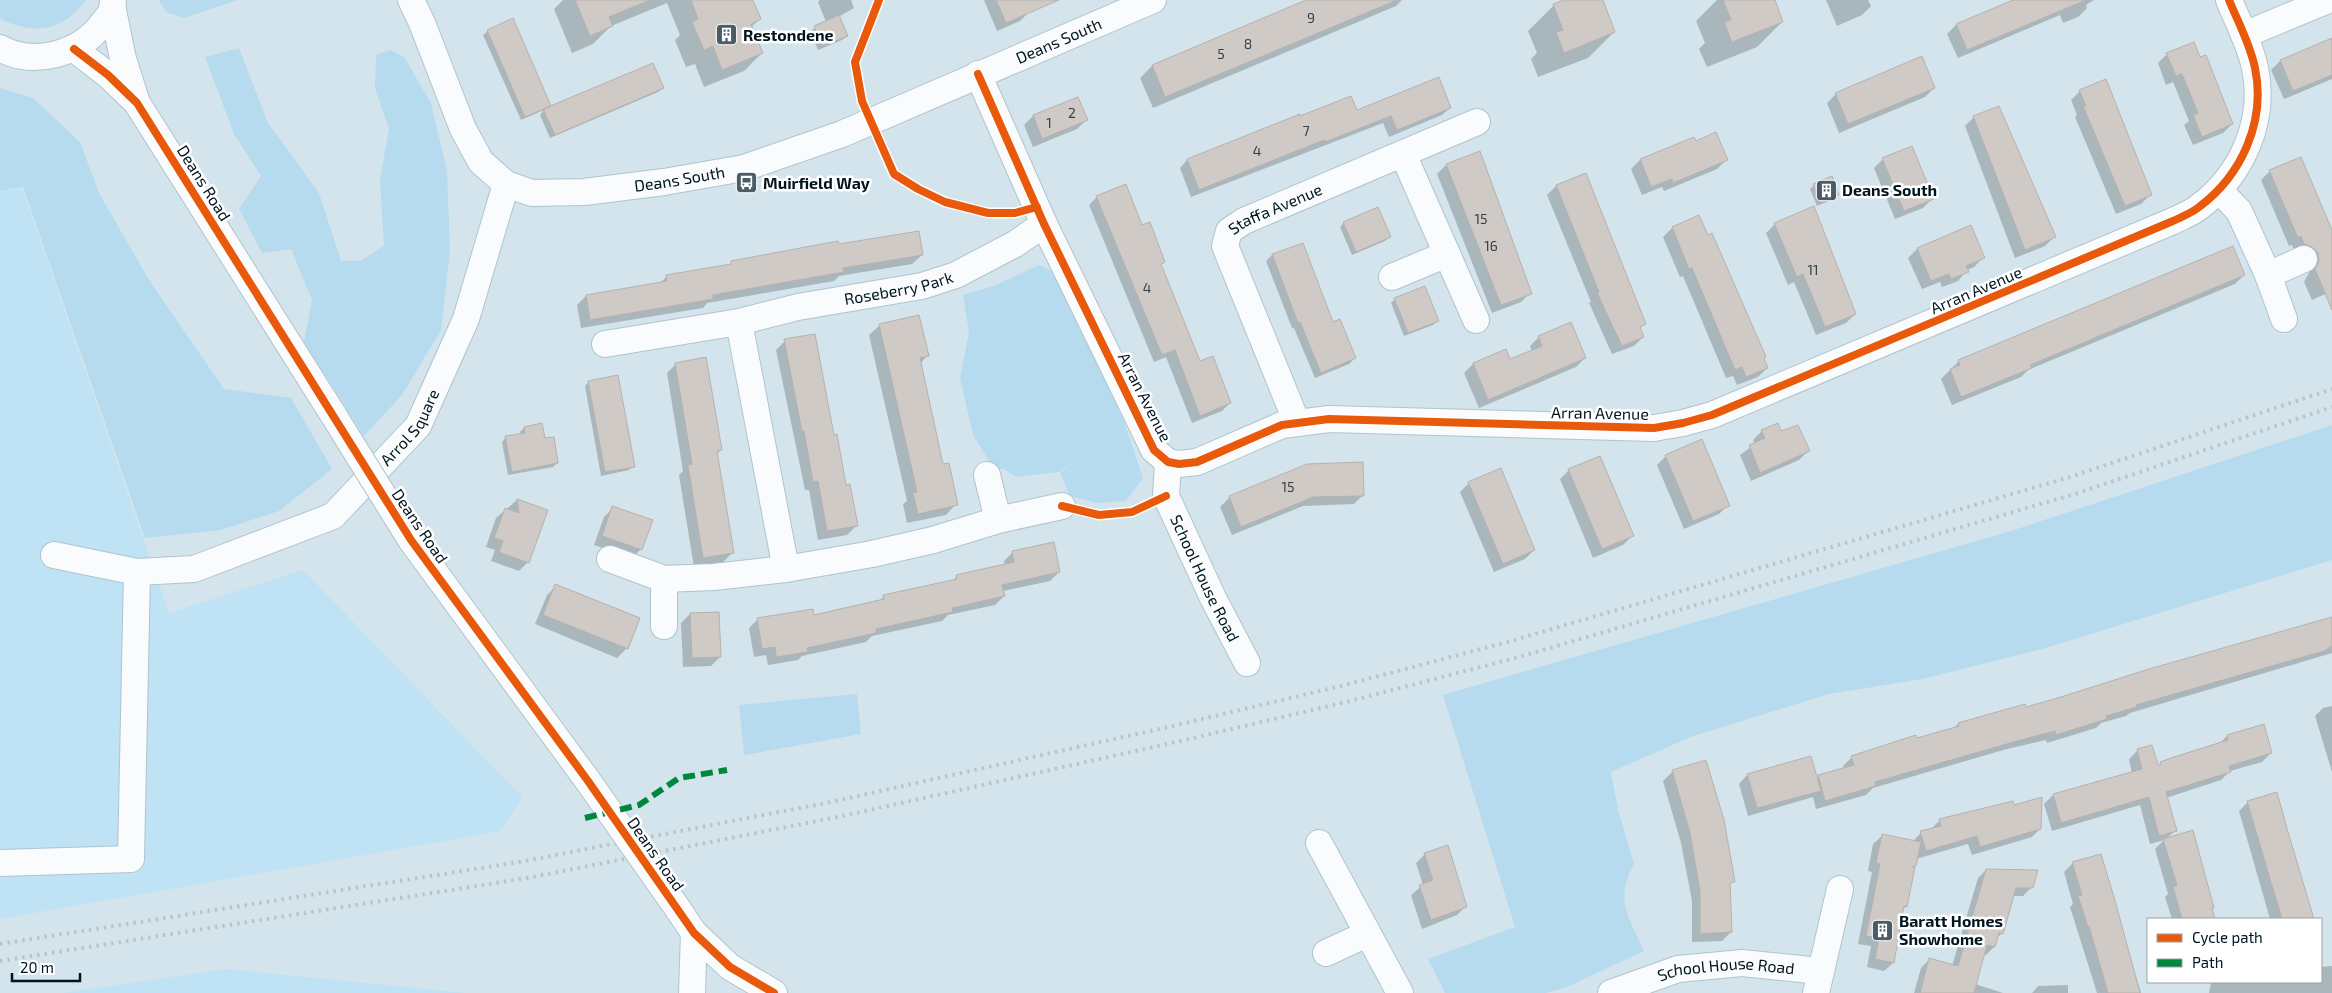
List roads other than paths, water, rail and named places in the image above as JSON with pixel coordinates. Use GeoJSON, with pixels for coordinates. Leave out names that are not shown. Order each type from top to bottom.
{"type":"FeatureCollection","features":[{"type":"Feature","properties":{"kind":"street","name":"Deans South"},"geometry":{"type":"LineString","coordinates":[[410,0],[422,23],[463,129],[481,162],[506,184],[532,193],[584,192],[664,182],[744,168],[842,134],[978,74],[1118,7],[1153,0]]}},
{"type":"Feature","properties":{"kind":"street","name":"Arran Avenue"},"geometry":{"type":"LineString","coordinates":[[978,74],[1044,224],[1154,450],[1168,462],[1179,464],[1197,462],[1282,425],[1329,419],[1422,424],[1654,428],[1683,424],[1712,415],[2173,221],[2198,208],[2219,190],[2238,165],[2250,139],[2256,112],[2258,88],[2255,70],[2244,35],[2229,0]]}},
{"type":"Feature","properties":{"kind":"street"},"geometry":{"type":"LineString","coordinates":[[2244,35],[2328,0]]}},
{"type":"Feature","properties":{"kind":"street"},"geometry":{"type":"LineString","coordinates":[[0,48],[8,53],[45,57],[74,49],[95,34],[113,5]]}},
{"type":"Feature","properties":{"kind":"street","name":"Deans Road"},"geometry":{"type":"LineString","coordinates":[[113,5],[123,59],[137,103]]}},
{"type":"Feature","properties":{"kind":"street","name":"Deans Road"},"geometry":{"type":"LineString","coordinates":[[74,49],[108,75],[137,103],[411,540],[588,782],[694,933],[730,967],[774,993]]}},
{"type":"Feature","properties":{"kind":"street","name":"Staffa Avenue"},"geometry":{"type":"LineString","coordinates":[[1297,424],[1225,246],[1229,231],[1244,221],[1477,122]]}},
{"type":"Feature","properties":{"kind":"street"},"geometry":{"type":"LineString","coordinates":[[1403,154],[1476,320]]}},
{"type":"Feature","properties":{"kind":"street","name":"Arrol Square"},"geometry":{"type":"LineString","coordinates":[[54,555],[137,572],[194,569],[333,516],[418,426],[466,319],[506,184]]}},
{"type":"Feature","properties":{"kind":"street"},"geometry":{"type":"LineString","coordinates":[[2219,190],[2239,211],[2268,276],[2284,319]]}},
{"type":"Feature","properties":{"kind":"street","name":"Roseberry Park"},"geometry":{"type":"LineString","coordinates":[[605,344],[739,322],[798,307],[922,286],[956,276],[1015,244],[1044,224]]}},
{"type":"Feature","properties":{"kind":"street"},"geometry":{"type":"LineString","coordinates":[[1392,277],[1448,254]]}},
{"type":"Feature","properties":{"kind":"street"},"geometry":{"type":"LineString","coordinates":[[2268,276],[2304,259]]}},
{"type":"Feature","properties":{"kind":"street"},"geometry":{"type":"LineString","coordinates":[[739,322],[786,569]]}},
{"type":"Feature","properties":{"kind":"street","name":"School House Road"},"geometry":{"type":"LineString","coordinates":[[1168,462],[1165,484],[1166,496],[1213,598],[1247,663]]}},
{"type":"Feature","properties":{"kind":"street"},"geometry":{"type":"LineString","coordinates":[[987,474],[998,520]]}},
{"type":"Feature","properties":{"kind":"street"},"geometry":{"type":"LineString","coordinates":[[610,559],[664,579],[714,577],[786,569],[872,554],[933,540],[998,520],[1062,506]]}},
{"type":"Feature","properties":{"kind":"street"},"geometry":{"type":"LineString","coordinates":[[0,863],[131,859],[137,572]]}},
{"type":"Feature","properties":{"kind":"street"},"geometry":{"type":"LineString","coordinates":[[664,579],[664,626]]}},
{"type":"Feature","properties":{"kind":"street"},"geometry":{"type":"LineString","coordinates":[[1319,843],[1400,993]]}},
{"type":"Feature","properties":{"kind":"street"},"geometry":{"type":"LineString","coordinates":[[1818,982],[1840,889]]}},
{"type":"Feature","properties":{"kind":"street"},"geometry":{"type":"LineString","coordinates":[[692,993],[694,933]]}},
{"type":"Feature","properties":{"kind":"street"},"geometry":{"type":"LineString","coordinates":[[1326,953],[1367,934]]}},
{"type":"Feature","properties":{"kind":"street","name":"School House Road"},"geometry":{"type":"LineString","coordinates":[[1611,993],[1678,969],[1742,963],[1818,982]]}},
{"type":"Feature","properties":{"kind":"railway"},"geometry":{"type":"LineString","coordinates":[[0,944],[519,862],[831,802],[1177,725],[1345,685],[1511,641],[2070,477],[2332,389]]}},
{"type":"Feature","properties":{"kind":"railway"},"geometry":{"type":"LineString","coordinates":[[0,961],[527,878],[838,817],[1185,740],[1350,701],[1519,657],[2078,493],[2332,407]]}},
{"type":"Feature","properties":{"kind":"place","name":"Restondene"},"geometry":{"type":"Point","coordinates":[727,35]}},
{"type":"Feature","properties":{"kind":"place","name":"Muirfield Way"},"geometry":{"type":"Point","coordinates":[747,183]}},
{"type":"Feature","properties":{"kind":"place","name":"Deans South"},"geometry":{"type":"Point","coordinates":[1826,190]}},
{"type":"Feature","properties":{"kind":"place","name":"Baratt Homes Showhome"},"geometry":{"type":"Point","coordinates":[1883,930]}}]}
